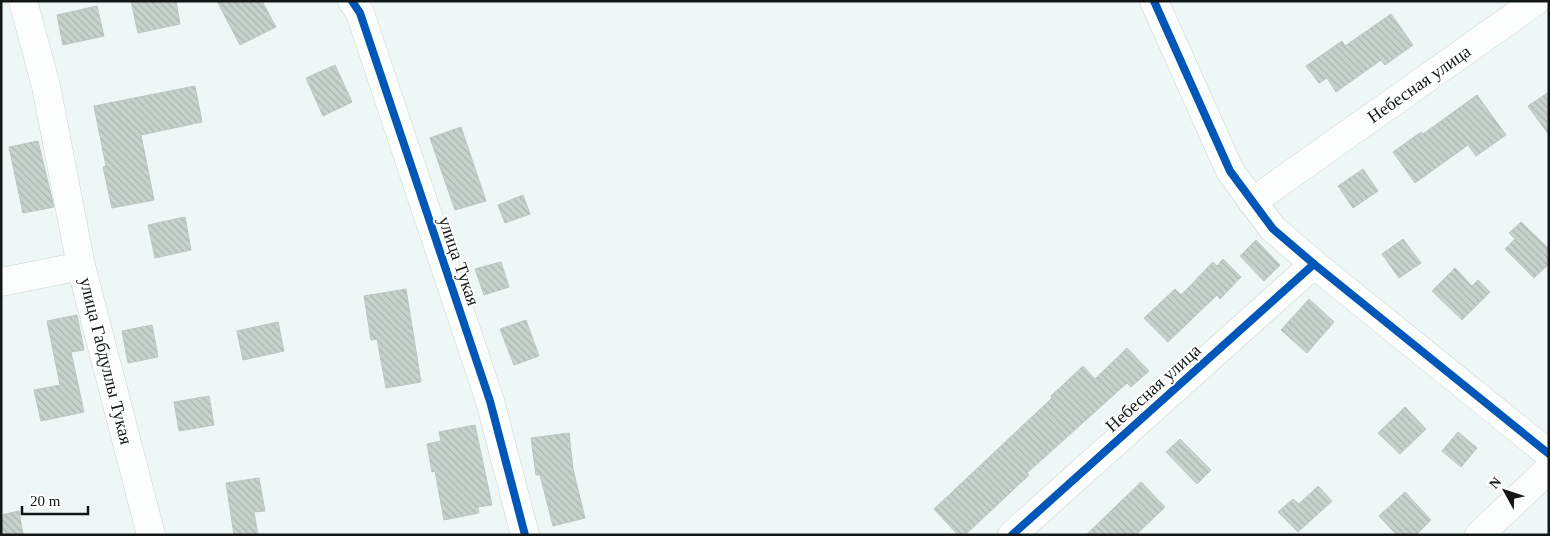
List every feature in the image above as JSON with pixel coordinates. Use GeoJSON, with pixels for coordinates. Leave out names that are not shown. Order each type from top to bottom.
{"type":"FeatureCollection","features":[{"type":"Feature","properties":{"kind":"street"},"geometry":{"type":"LineString","coordinates":[[23,1],[46,86],[81,266]]}},
{"type":"Feature","properties":{"kind":"street","name":"улица Тукая"},"geometry":{"type":"LineString","coordinates":[[352,1],[360,13],[490,401],[525,535]]}},
{"type":"Feature","properties":{"kind":"street"},"geometry":{"type":"LineString","coordinates":[[1154,1],[1230,171],[1273,229],[1549,454]]}},
{"type":"Feature","properties":{"kind":"street","name":"Небесная улица"},"geometry":{"type":"LineString","coordinates":[[1252,202],[1536,1]]}},
{"type":"Feature","properties":{"kind":"street","name":"Небесная улица"},"geometry":{"type":"LineString","coordinates":[[1012,535],[1314,264]]}},
{"type":"Feature","properties":{"kind":"street","name":"улица Габдуллы Тукая"},"geometry":{"type":"LineString","coordinates":[[1,282],[81,266],[151,535]]}},
{"type":"Feature","properties":{"kind":"street"},"geometry":{"type":"LineString","coordinates":[[1478,535],[1549,469]]}},
{"type":"Feature","properties":{"kind":"building"},"geometry":{"type":"Polygon","coordinates":[[[131,1],[176,1],[180,24],[138,33],[131,1]]]}},
{"type":"Feature","properties":{"kind":"building"},"geometry":{"type":"Polygon","coordinates":[[[217,1],[262,1],[276,27],[240,45],[217,1]]]}},
{"type":"Feature","properties":{"kind":"building"},"geometry":{"type":"Polygon","coordinates":[[[97,6],[104,36],[63,45],[57,15],[97,6]]]}},
{"type":"Feature","properties":{"kind":"building"},"geometry":{"type":"Polygon","coordinates":[[[1391,14],[1413,45],[1385,65],[1381,60],[1336,92],[1327,78],[1319,83],[1306,66],[1342,41],[1345,46],[1391,14]]]}},
{"type":"Feature","properties":{"kind":"building"},"geometry":{"type":"Polygon","coordinates":[[[335,65],[352,102],[323,116],[306,78],[335,65]]]}},
{"type":"Feature","properties":{"kind":"building"},"geometry":{"type":"Polygon","coordinates":[[[195,86],[202,122],[141,135],[154,200],[112,208],[103,167],[106,166],[94,106],[195,86]]]}},
{"type":"Feature","properties":{"kind":"building"},"geometry":{"type":"Polygon","coordinates":[[[1549,92],[1549,135],[1528,106],[1549,92]]]}},
{"type":"Feature","properties":{"kind":"building"},"geometry":{"type":"Polygon","coordinates":[[[1477,95],[1506,135],[1476,156],[1468,145],[1415,183],[1393,152],[1421,132],[1423,134],[1477,95]]]}},
{"type":"Feature","properties":{"kind":"building"},"geometry":{"type":"Polygon","coordinates":[[[461,127],[486,201],[455,210],[430,138],[461,127]]]}},
{"type":"Feature","properties":{"kind":"building"},"geometry":{"type":"Polygon","coordinates":[[[38,141],[54,207],[23,213],[9,147],[38,141]]]}},
{"type":"Feature","properties":{"kind":"building"},"geometry":{"type":"Polygon","coordinates":[[[1363,169],[1378,191],[1353,208],[1338,186],[1363,169]]]}},
{"type":"Feature","properties":{"kind":"building"},"geometry":{"type":"Polygon","coordinates":[[[523,195],[530,214],[505,223],[498,205],[523,195]]]}},
{"type":"Feature","properties":{"kind":"building"},"geometry":{"type":"Polygon","coordinates":[[[185,217],[191,250],[155,258],[148,225],[185,217]]]}},
{"type":"Feature","properties":{"kind":"building"},"geometry":{"type":"Polygon","coordinates":[[[1521,222],[1549,249],[1549,264],[1534,278],[1505,249],[1515,239],[1509,233],[1521,222]]]}},
{"type":"Feature","properties":{"kind":"building"},"geometry":{"type":"Polygon","coordinates":[[[1403,239],[1421,263],[1399,278],[1382,254],[1403,239]]]}},
{"type":"Feature","properties":{"kind":"building"},"geometry":{"type":"Polygon","coordinates":[[[1256,240],[1280,265],[1264,281],[1240,256],[1256,240]]]}},
{"type":"Feature","properties":{"kind":"building"},"geometry":{"type":"Polygon","coordinates":[[[1223,259],[1241,277],[1220,299],[1217,295],[1168,342],[1144,318],[1175,289],[1181,295],[1213,262],[1217,266],[1223,259]]]}},
{"type":"Feature","properties":{"kind":"building"},"geometry":{"type":"Polygon","coordinates":[[[501,262],[509,287],[484,295],[475,269],[501,262]]]}},
{"type":"Feature","properties":{"kind":"building"},"geometry":{"type":"Polygon","coordinates":[[[1455,268],[1472,286],[1478,280],[1490,292],[1462,320],[1432,291],[1455,268]]]}},
{"type":"Feature","properties":{"kind":"building"},"geometry":{"type":"Polygon","coordinates":[[[406,289],[421,382],[386,388],[377,339],[371,340],[364,296],[406,289]]]}},
{"type":"Feature","properties":{"kind":"building"},"geometry":{"type":"Polygon","coordinates":[[[1309,299],[1334,322],[1307,353],[1281,330],[1309,299]]]}},
{"type":"Feature","properties":{"kind":"building"},"geometry":{"type":"Polygon","coordinates":[[[77,315],[84,350],[71,352],[84,412],[41,421],[34,390],[60,385],[47,321],[77,315]]]}},
{"type":"Feature","properties":{"kind":"building"},"geometry":{"type":"Polygon","coordinates":[[[526,320],[539,356],[514,365],[500,329],[526,320]]]}},
{"type":"Feature","properties":{"kind":"building"},"geometry":{"type":"Polygon","coordinates":[[[278,322],[284,351],[243,360],[237,331],[278,322]]]}},
{"type":"Feature","properties":{"kind":"building"},"geometry":{"type":"Polygon","coordinates":[[[152,325],[158,357],[128,363],[122,331],[152,325]]]}},
{"type":"Feature","properties":{"kind":"building"},"geometry":{"type":"Polygon","coordinates":[[[1127,348],[1149,371],[1131,387],[1127,383],[1027,473],[1029,475],[965,535],[958,535],[934,509],[1052,398],[1051,396],[1083,366],[1095,379],[1127,348]]]}},
{"type":"Feature","properties":{"kind":"building"},"geometry":{"type":"Polygon","coordinates":[[[209,396],[214,425],[179,431],[174,402],[209,396]]]}},
{"type":"Feature","properties":{"kind":"building"},"geometry":{"type":"Polygon","coordinates":[[[1405,407],[1426,429],[1400,454],[1378,433],[1405,407]]]}},
{"type":"Feature","properties":{"kind":"building"},"geometry":{"type":"Polygon","coordinates":[[[475,425],[492,505],[478,507],[479,513],[444,520],[435,471],[432,472],[427,444],[441,441],[439,432],[475,425]]]}},
{"type":"Feature","properties":{"kind":"building"},"geometry":{"type":"Polygon","coordinates":[[[1458,432],[1477,448],[1461,467],[1442,451],[1458,432]]]}},
{"type":"Feature","properties":{"kind":"building"},"geometry":{"type":"Polygon","coordinates":[[[569,433],[573,469],[585,518],[553,526],[540,475],[536,475],[531,438],[569,433]]]}},
{"type":"Feature","properties":{"kind":"building"},"geometry":{"type":"Polygon","coordinates":[[[1180,439],[1211,470],[1197,484],[1166,452],[1180,439]]]}},
{"type":"Feature","properties":{"kind":"building"},"geometry":{"type":"Polygon","coordinates":[[[259,478],[265,511],[254,512],[258,535],[234,535],[226,483],[259,478]]]}},
{"type":"Feature","properties":{"kind":"building"},"geometry":{"type":"Polygon","coordinates":[[[1141,482],[1165,507],[1136,535],[1086,535],[1141,482]]]}},
{"type":"Feature","properties":{"kind":"building"},"geometry":{"type":"Polygon","coordinates":[[[1318,486],[1332,501],[1298,532],[1278,512],[1293,499],[1299,504],[1318,486]]]}},
{"type":"Feature","properties":{"kind":"building"},"geometry":{"type":"Polygon","coordinates":[[[1405,492],[1431,520],[1416,535],[1397,535],[1379,516],[1405,492]]]}},
{"type":"Feature","properties":{"kind":"building"},"geometry":{"type":"Polygon","coordinates":[[[19,511],[23,535],[1,535],[1,515],[19,511]]]}},
{"type":"Feature","properties":{"kind":"cycle path"},"geometry":{"type":"LineString","coordinates":[[352,1],[360,13],[490,401],[525,535]]}},
{"type":"Feature","properties":{"kind":"cycle path"},"geometry":{"type":"LineString","coordinates":[[1154,1],[1230,171],[1273,229],[1549,454]]}},
{"type":"Feature","properties":{"kind":"cycle path"},"geometry":{"type":"LineString","coordinates":[[1012,535],[1314,264]]}}]}
